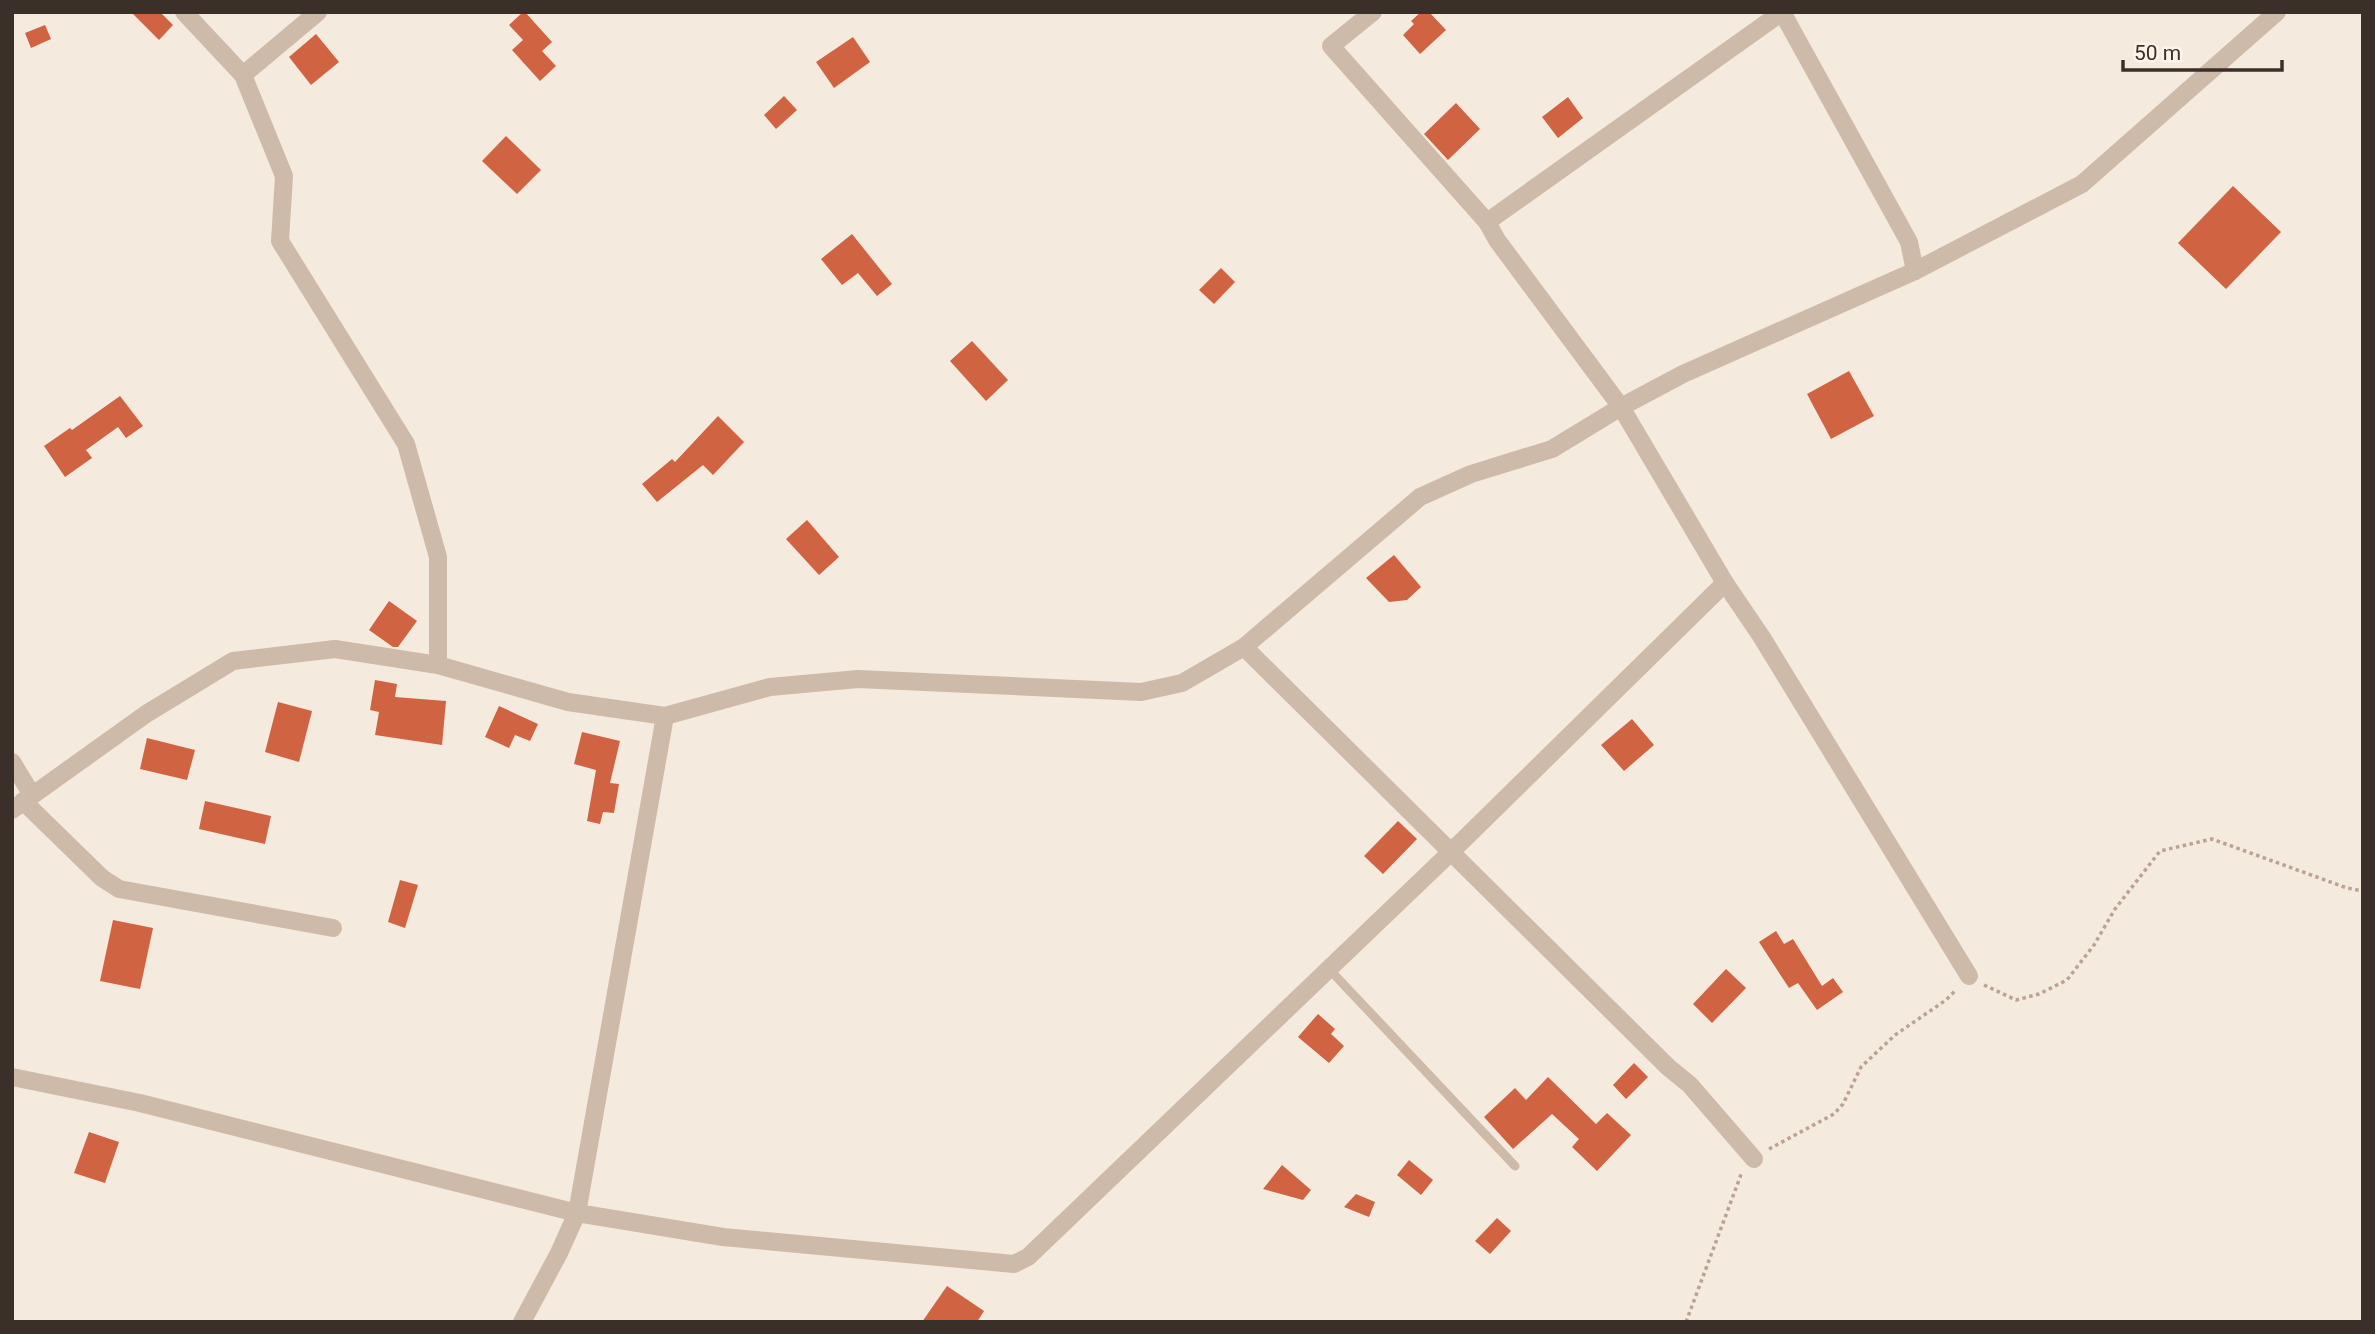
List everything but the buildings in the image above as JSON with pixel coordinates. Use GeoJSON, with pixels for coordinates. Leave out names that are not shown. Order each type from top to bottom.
{"type":"FeatureCollection","features":[{"type":"Feature","properties":{"kind":"street"},"geometry":{"type":"LineString","coordinates":[[184,12],[243,75],[284,176],[280,242],[406,444],[438,557],[438,665]]}},
{"type":"Feature","properties":{"kind":"street"},"geometry":{"type":"LineString","coordinates":[[243,75],[318,12]]}},
{"type":"Feature","properties":{"kind":"street"},"geometry":{"type":"LineString","coordinates":[[1373,12],[1331,46],[1487,222],[1497,240],[1621,407],[1725,583],[1761,636],[1969,976]]}},
{"type":"Feature","properties":{"kind":"street"},"geometry":{"type":"LineString","coordinates":[[1487,222],[1782,12],[1909,242],[1915,271]]}},
{"type":"Feature","properties":{"kind":"street"},"geometry":{"type":"LineString","coordinates":[[23,802],[146,714],[233,661],[335,649],[438,665],[568,702],[665,716],[770,687],[858,679],[1141,692],[1182,682],[1244,647],[1420,497],[1471,474],[1552,449],[1621,407],[1683,374],[1915,271],[2082,184],[2277,12]]}},
{"type":"Feature","properties":{"kind":"street"},"geometry":{"type":"LineString","coordinates":[[12,1077],[140,1103],[577,1213],[723,1237],[1014,1264],[1028,1257],[1329,969],[1725,583]]}},
{"type":"Feature","properties":{"kind":"street"},"geometry":{"type":"LineString","coordinates":[[1244,647],[1668,1067],[1690,1085],[1754,1159]]}},
{"type":"Feature","properties":{"kind":"street"},"geometry":{"type":"LineString","coordinates":[[522,1322],[577,1213],[665,716]]}},
{"type":"Feature","properties":{"kind":"street"},"geometry":{"type":"LineString","coordinates":[[12,762],[23,802],[102,878],[119,889],[333,928]]}},
{"type":"Feature","properties":{"kind":"lane"},"geometry":{"type":"LineString","coordinates":[[1329,969],[1515,1166]]}},
{"type":"Feature","properties":{"kind":"path"},"geometry":{"type":"LineString","coordinates":[[1686,1322],[1742,1172],[1754,1159],[1788,1137],[1834,1114],[1843,1104],[1861,1067],[1895,1035],[1946,1000],[1969,976],[2016,1000],[2039,994],[2067,981],[2129,890],[2160,851],[2212,839],[2347,888],[2363,891]]}}]}
